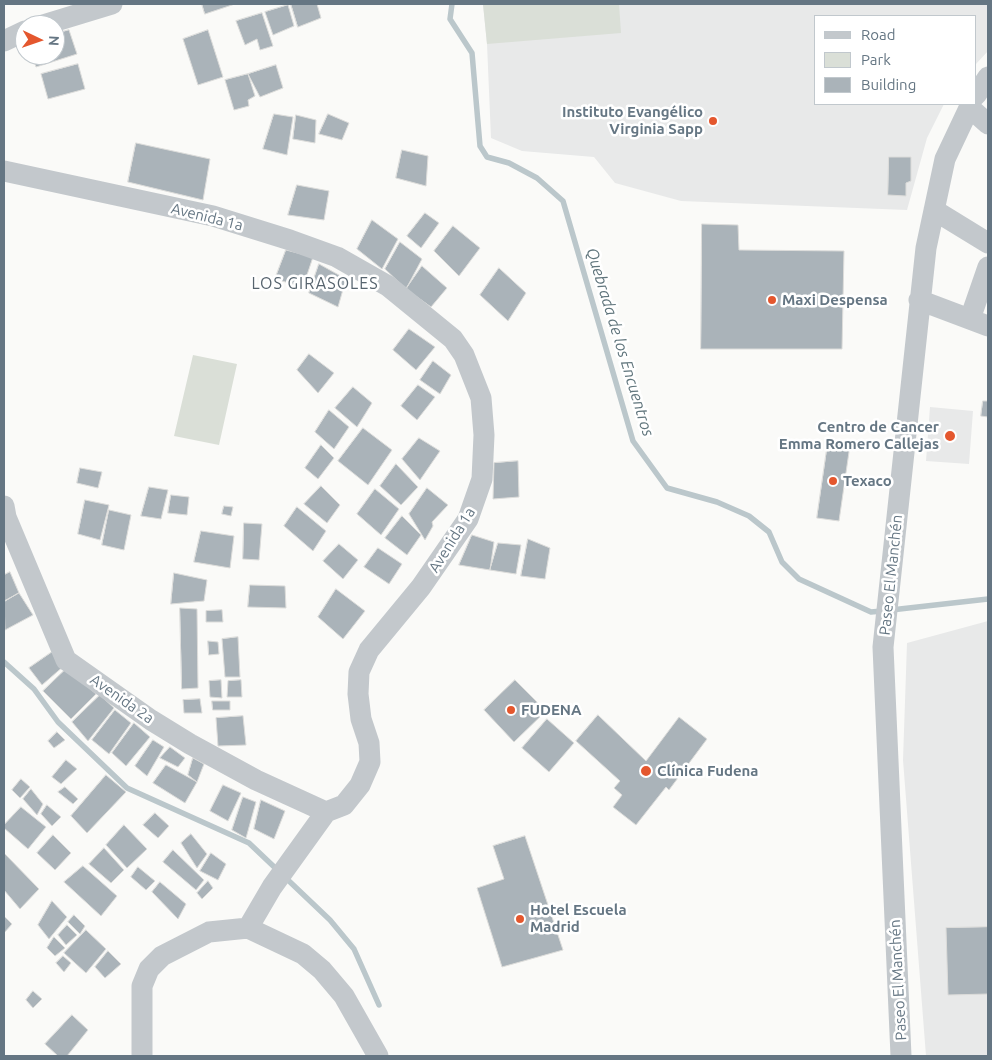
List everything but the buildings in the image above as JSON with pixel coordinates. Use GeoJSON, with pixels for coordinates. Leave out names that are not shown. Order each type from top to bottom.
{"type":"FeatureCollection","features":[{"type":"Feature","properties":{"kind":"street"},"geometry":{"type":"LineString","coordinates":[[65,18],[112,4]]}},
{"type":"Feature","properties":{"kind":"street","name":"Paseo El Manchén"},"geometry":{"type":"LineString","coordinates":[[977,92],[981,84],[988,77]]}},
{"type":"Feature","properties":{"kind":"street","name":"Paseo El Manchén"},"geometry":{"type":"LineString","coordinates":[[901,1056],[883,647],[926,248],[945,159],[971,105]]}},
{"type":"Feature","properties":{"kind":"street"},"geometry":{"type":"LineString","coordinates":[[974,105],[988,124]]}},
{"type":"Feature","properties":{"kind":"street","name":"Avenida 1a"},"geometry":{"type":"LineString","coordinates":[[4,171],[213,216],[290,240],[337,258],[388,286],[453,338],[464,355],[481,398],[484,426],[482,479],[478,498],[468,519],[454,541],[363,660],[359,672],[358,694],[361,719],[369,743],[370,762],[360,785],[350,799],[338,809],[326,812],[274,885],[248,928]]}},
{"type":"Feature","properties":{"kind":"street"},"geometry":{"type":"LineString","coordinates":[[934,210],[988,243]]}},
{"type":"Feature","properties":{"kind":"street"},"geometry":{"type":"LineString","coordinates":[[919,300],[979,322],[988,267]]}},
{"type":"Feature","properties":{"kind":"street","name":"Avenida 2a"},"geometry":{"type":"LineString","coordinates":[[4,506],[6,517],[66,660],[151,720],[190,744],[256,780],[326,812]]}},
{"type":"Feature","properties":{"kind":"street"},"geometry":{"type":"LineString","coordinates":[[142,1056],[142,986],[148,969],[162,956],[209,932],[248,928],[303,954],[322,970],[344,996],[378,1056]]}},
{"type":"Feature","properties":{"kind":"shaded area","name":"Instituto Evangélico Virginia Sapp"},"geometry":{"type":"Polygon","coordinates":[[[483,4],[988,4],[988,51],[977,63],[977,15],[814,15],[814,105],[944,105],[927,138],[907,210],[681,201],[615,183],[594,157],[522,151],[491,138],[487,44],[483,4]]]}},
{"type":"Feature","properties":{"kind":"shaded area","name":"Centro de Cancer Emma Romero Callejas"},"geometry":{"type":"Polygon","coordinates":[[[930,407],[973,411],[969,464],[926,461],[930,407]]]}},
{"type":"Feature","properties":{"kind":"shaded area"},"geometry":{"type":"Polygon","coordinates":[[[988,621],[988,1056],[926,1056],[903,760],[907,643],[988,621]]]}},
{"type":"Feature","properties":{"kind":"green space"},"geometry":{"type":"Polygon","coordinates":[[[483,4],[619,4],[621,33],[487,44],[483,4]]]}},
{"type":"Feature","properties":{"kind":"green space"},"geometry":{"type":"Polygon","coordinates":[[[193,355],[237,364],[219,445],[174,436],[193,355]]]}},
{"type":"Feature","properties":{"kind":"waterway","name":"Quebrada de los Encuentros"},"geometry":{"type":"LineString","coordinates":[[452,4],[450,19],[472,53],[480,146],[487,157],[509,163],[537,178],[563,201],[633,441],[667,488],[717,502],[749,516],[769,532],[782,562],[799,579],[871,612],[882,611]]}},
{"type":"Feature","properties":{"kind":"waterway","name":"Quebrada de los Encuentros"},"geometry":{"type":"LineString","coordinates":[[891,610],[988,599]]}},
{"type":"Feature","properties":{"kind":"waterway"},"geometry":{"type":"LineString","coordinates":[[4,662],[34,689],[58,722],[127,788],[249,843],[330,920],[354,949],[379,1005]]}},
{"type":"Feature","properties":{"kind":"place","name":"Instituto Evangélico Virginia Sapp"},"geometry":{"type":"Point","coordinates":[713,121]}},
{"type":"Feature","properties":{"kind":"place","name":"Maxi Despensa"},"geometry":{"type":"Point","coordinates":[772,300]}},
{"type":"Feature","properties":{"kind":"place","name":"Centro de Cancer Emma Romero Callejas"},"geometry":{"type":"Point","coordinates":[950,436]}},
{"type":"Feature","properties":{"kind":"place","name":"Texaco"},"geometry":{"type":"Point","coordinates":[833,481]}},
{"type":"Feature","properties":{"kind":"place","name":"FUDENA"},"geometry":{"type":"Point","coordinates":[511,710]}},
{"type":"Feature","properties":{"kind":"place","name":"Clínica Fudena"},"geometry":{"type":"Point","coordinates":[646,771]}},
{"type":"Feature","properties":{"kind":"place","name":"Hotel Escuela Madrid"},"geometry":{"type":"Point","coordinates":[520,919]}},
{"type":"Feature","properties":{"kind":"district","name":"LOS GIRASOLES"},"geometry":{"type":"Point","coordinates":[315,284]}}]}
